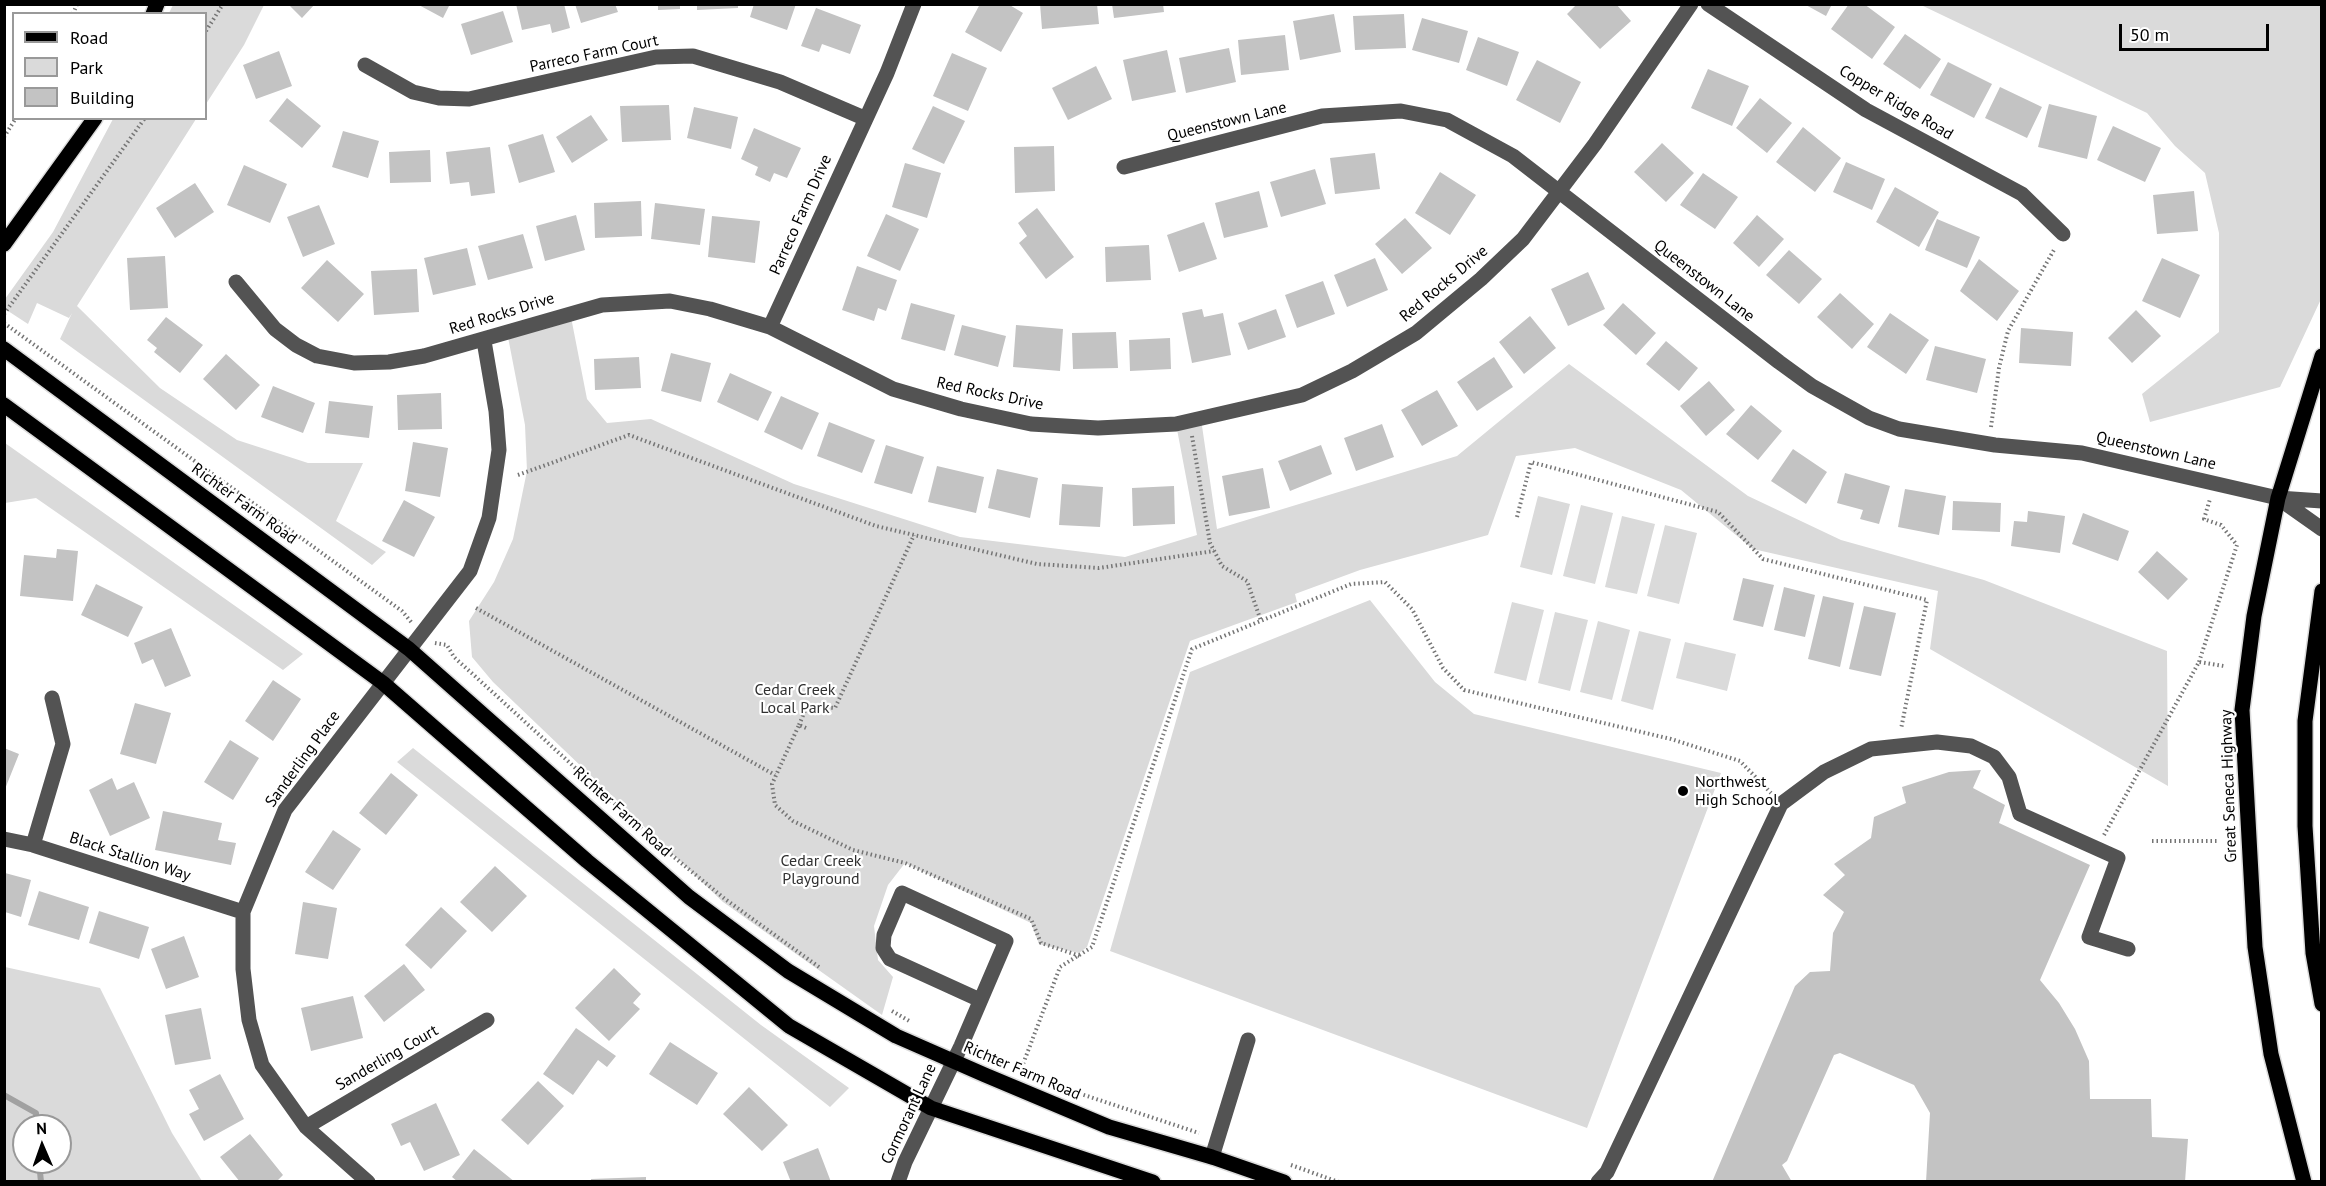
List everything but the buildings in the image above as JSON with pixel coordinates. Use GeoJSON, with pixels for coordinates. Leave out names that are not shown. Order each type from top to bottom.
{"type":"FeatureCollection","features":[{"type":"Feature","properties":{"kind":"main road"},"geometry":{"type":"LineString","coordinates":[[4,244],[94,120]]}},
{"type":"Feature","properties":{"kind":"main road","name":"Richter Farm Road"},"geometry":{"type":"LineString","coordinates":[[4,349],[410,649],[689,897],[788,971],[896,1036],[952,1061],[1109,1127],[1212,1156],[1284,1182]]}},
{"type":"Feature","properties":{"kind":"main road","name":"Great Seneca Highway"},"geometry":{"type":"LineString","coordinates":[[2304,1182],[2271,1054],[2255,947],[2242,710],[2254,616],[2278,498],[2322,356]]}},
{"type":"Feature","properties":{"kind":"main road"},"geometry":{"type":"LineString","coordinates":[[4,405],[382,683],[587,861],[789,1026],[931,1108],[1153,1182]]}},
{"type":"Feature","properties":{"kind":"main road"},"geometry":{"type":"LineString","coordinates":[[2322,591],[2305,733],[2305,826],[2313,953],[2322,1004]]}},
{"type":"Feature","properties":{"kind":"street","name":"Parreco Farm Drive"},"geometry":{"type":"LineString","coordinates":[[770,327],[864,118],[887,73],[914,4]]}},
{"type":"Feature","properties":{"kind":"street","name":"Red Rocks Drive"},"geometry":{"type":"LineString","coordinates":[[236,282],[275,329],[317,356],[354,363],[389,362],[484,341],[570,312],[602,305],[639,301],[670,301],[710,309],[770,327],[893,389],[962,409],[1031,424],[1171,425],[1302,395],[1352,371],[1416,333],[1481,279],[1523,239],[1560,192],[1691,4]]}},
{"type":"Feature","properties":{"kind":"street","name":"Copper Ridge Road"},"geometry":{"type":"LineString","coordinates":[[1708,4],[1866,110],[2022,194],[2063,234]]}},
{"type":"Feature","properties":{"kind":"street","name":"Parreco Farm Court"},"geometry":{"type":"LineString","coordinates":[[365,65],[412,92],[439,98],[469,99],[646,59],[693,56],[780,82],[864,118]]}},
{"type":"Feature","properties":{"kind":"street","name":"Queenstown Lane"},"geometry":{"type":"LineString","coordinates":[[1124,167],[1322,116],[1401,111],[1447,120],[1513,156],[1779,362],[1843,405],[1899,429],[1988,444],[2082,453],[2278,498]]}},
{"type":"Feature","properties":{"kind":"street","name":"Sanderling Place"},"geometry":{"type":"LineString","coordinates":[[368,1182],[306,1127],[262,1065],[252,1031],[243,969],[243,912],[285,810],[470,571],[489,518],[499,450],[496,411],[484,341]]}},
{"type":"Feature","properties":{"kind":"street"},"geometry":{"type":"LineString","coordinates":[[2278,498],[2322,501]]}},
{"type":"Feature","properties":{"kind":"street"},"geometry":{"type":"LineString","coordinates":[[2278,498],[2322,529]]}},
{"type":"Feature","properties":{"kind":"street"},"geometry":{"type":"LineString","coordinates":[[33,845],[63,744],[52,698]]}},
{"type":"Feature","properties":{"kind":"street"},"geometry":{"type":"LineString","coordinates":[[1598,1182],[1606,1172],[1781,804],[1824,772],[1871,750],[1936,742],[1971,746],[1994,757],[2009,777],[2020,814],[2118,858],[2089,937],[2128,950]]}},
{"type":"Feature","properties":{"kind":"street","name":"Black Stallion Way"},"geometry":{"type":"LineString","coordinates":[[4,839],[33,845],[243,912]]}},
{"type":"Feature","properties":{"kind":"street","name":"Cormorant Lane"},"geometry":{"type":"LineString","coordinates":[[898,1182],[980,1000],[1006,940],[902,893],[884,934],[884,948],[890,958],[980,1000]]}},
{"type":"Feature","properties":{"kind":"street","name":"Sanderling Court"},"geometry":{"type":"LineString","coordinates":[[306,1127],[487,1020]]}},
{"type":"Feature","properties":{"kind":"street"},"geometry":{"type":"LineString","coordinates":[[1212,1156],[1248,1040]]}},
{"type":"Feature","properties":{"kind":"path"},"geometry":{"type":"LineString","coordinates":[[207,29],[223,4]]}},
{"type":"Feature","properties":{"kind":"path"},"geometry":{"type":"LineString","coordinates":[[4,137],[15,120]]}},
{"type":"Feature","properties":{"kind":"path"},"geometry":{"type":"LineString","coordinates":[[4,314],[144,120]]}},
{"type":"Feature","properties":{"kind":"path"},"geometry":{"type":"LineString","coordinates":[[1988,444],[1999,368],[2008,332],[2063,234]]}},
{"type":"Feature","properties":{"kind":"path"},"geometry":{"type":"LineString","coordinates":[[4,323],[402,611],[438,645],[447,645],[454,657],[663,848],[725,899],[822,969]]}},
{"type":"Feature","properties":{"kind":"path"},"geometry":{"type":"LineString","coordinates":[[1190,421],[1210,543],[1222,566],[1247,581],[1261,621]]}},
{"type":"Feature","properties":{"kind":"path"},"geometry":{"type":"LineString","coordinates":[[518,475],[629,435],[876,526],[1037,564],[1100,568],[1214,551]]}},
{"type":"Feature","properties":{"kind":"path"},"geometry":{"type":"LineString","coordinates":[[1517,517],[1531,462],[1718,512],[1763,559],[1928,600],[1897,746]]}},
{"type":"Feature","properties":{"kind":"path"},"geometry":{"type":"LineString","coordinates":[[2097,849],[2199,662],[2237,545],[2221,525],[2204,519],[2214,482]]}},
{"type":"Feature","properties":{"kind":"path"},"geometry":{"type":"LineString","coordinates":[[914,535],[835,708],[807,706],[772,784],[776,805],[793,821],[853,850],[905,863],[1031,919],[1041,943],[1080,956]]}},
{"type":"Feature","properties":{"kind":"path"},"geometry":{"type":"LineString","coordinates":[[1020,1073],[1060,967],[1092,948],[1192,649],[1351,584],[1385,582],[1412,609],[1443,668],[1464,690],[1671,739],[1740,761],[1781,804]]}},
{"type":"Feature","properties":{"kind":"path"},"geometry":{"type":"LineString","coordinates":[[476,608],[776,776]]}},
{"type":"Feature","properties":{"kind":"path"},"geometry":{"type":"LineString","coordinates":[[2199,662],[2224,666]]}},
{"type":"Feature","properties":{"kind":"path"},"geometry":{"type":"LineString","coordinates":[[800,724],[806,728]]}},
{"type":"Feature","properties":{"kind":"path"},"geometry":{"type":"LineString","coordinates":[[2152,841],[2218,841]]}},
{"type":"Feature","properties":{"kind":"path"},"geometry":{"type":"LineString","coordinates":[[888,1009],[918,1025]]}},
{"type":"Feature","properties":{"kind":"path"},"geometry":{"type":"LineString","coordinates":[[1010,1068],[1030,1076]]}},
{"type":"Feature","properties":{"kind":"path"},"geometry":{"type":"LineString","coordinates":[[1068,1090],[1218,1139]]}},
{"type":"Feature","properties":{"kind":"path"},"geometry":{"type":"LineString","coordinates":[[1287,1163],[1339,1182]]}},
{"type":"Feature","properties":{"kind":"green space"},"geometry":{"type":"Polygon","coordinates":[[[173,5],[264,5],[244,45],[207,102],[207,12],[170,12],[173,5]]]}},
{"type":"Feature","properties":{"kind":"green space"},"geometry":{"type":"Polygon","coordinates":[[[1921,5],[2321,5],[2321,299],[2280,387],[2150,422],[2142,394],[2219,332],[2219,233],[2205,173],[2175,146],[2147,113],[1921,5]]]}},
{"type":"Feature","properties":{"kind":"green space"},"geometry":{"type":"Polygon","coordinates":[[[112,120],[195,120],[77,306],[160,388],[237,440],[308,463],[363,463],[336,521],[386,552],[372,565],[60,339],[72,313],[69,318],[37,303],[28,324],[5,309],[5,299],[53,232],[112,120]]]}},
{"type":"Feature","properties":{"kind":"green space","name":"Cedar Creek Local Park"},"geometry":{"type":"Polygon","coordinates":[[[570,312],[587,399],[607,423],[651,419],[794,484],[960,537],[1125,557],[1197,535],[1176,424],[1201,419],[1217,529],[1457,456],[1569,364],[1748,496],[1841,540],[1984,580],[2167,651],[2168,786],[1930,649],[1938,591],[1753,549],[1681,490],[1575,448],[1516,456],[1488,535],[1360,570],[1295,594],[1297,602],[1190,641],[1087,947],[1079,953],[1039,944],[1031,923],[905,863],[888,885],[874,926],[878,960],[893,977],[882,1015],[723,902],[493,682],[472,657],[469,621],[494,582],[513,539],[527,471],[525,425],[507,332],[570,312]]]}},
{"type":"Feature","properties":{"kind":"green space"},"geometry":{"type":"Polygon","coordinates":[[[5,443],[303,654],[283,670],[36,498],[5,503],[5,443]]]}},
{"type":"Feature","properties":{"kind":"green space"},"geometry":{"type":"Polygon","coordinates":[[[1538,496],[1570,504],[1552,575],[1520,567],[1538,496]]]}},
{"type":"Feature","properties":{"kind":"green space"},"geometry":{"type":"Polygon","coordinates":[[[1581,505],[1613,513],[1595,584],[1563,576],[1581,505]]]}},
{"type":"Feature","properties":{"kind":"green space"},"geometry":{"type":"Polygon","coordinates":[[[1622,516],[1655,524],[1637,594],[1605,587],[1622,516]]]}},
{"type":"Feature","properties":{"kind":"green space"},"geometry":{"type":"Polygon","coordinates":[[[1665,525],[1697,533],[1679,604],[1647,596],[1665,525]]]}},
{"type":"Feature","properties":{"kind":"green space"},"geometry":{"type":"Polygon","coordinates":[[[1370,600],[1435,682],[1474,714],[1721,773],[1587,1128],[1110,951],[1190,672],[1370,600]]]}},
{"type":"Feature","properties":{"kind":"green space"},"geometry":{"type":"Polygon","coordinates":[[[1512,602],[1544,610],[1526,681],[1494,673],[1512,602]]]}},
{"type":"Feature","properties":{"kind":"green space"},"geometry":{"type":"Polygon","coordinates":[[[1555,612],[1588,620],[1570,691],[1538,683],[1555,612]]]}},
{"type":"Feature","properties":{"kind":"green space"},"geometry":{"type":"Polygon","coordinates":[[[1598,621],[1630,630],[1612,700],[1580,692],[1598,621]]]}},
{"type":"Feature","properties":{"kind":"green space"},"geometry":{"type":"Polygon","coordinates":[[[1639,631],[1671,639],[1653,710],[1621,701],[1639,631]]]}},
{"type":"Feature","properties":{"kind":"green space"},"geometry":{"type":"Polygon","coordinates":[[[1685,642],[1736,654],[1727,691],[1676,678],[1685,642]]]}},
{"type":"Feature","properties":{"kind":"green space"},"geometry":{"type":"Polygon","coordinates":[[[413,748],[761,1025],[849,1088],[830,1107],[397,762],[413,748]]]}},
{"type":"Feature","properties":{"kind":"green space"},"geometry":{"type":"Polygon","coordinates":[[[5,967],[100,988],[172,1133],[202,1181],[5,1181],[5,967]]]}},
{"type":"Feature","properties":{"kind":"waterway"},"geometry":{"type":"LineString","coordinates":[[4,1095],[36,1114]]}},
{"type":"Feature","properties":{"kind":"waterway"},"geometry":{"type":"LineString","coordinates":[[40,1174],[41,1182]]}},
{"type":"Feature","properties":{"kind":"place","name":"Northwest High School"},"geometry":{"type":"Point","coordinates":[1683,791]}},
{"type":"Feature","properties":{"kind":"park label","name":"Cedar Creek Playground"},"geometry":{"type":"Point","coordinates":[821,870]}}]}
